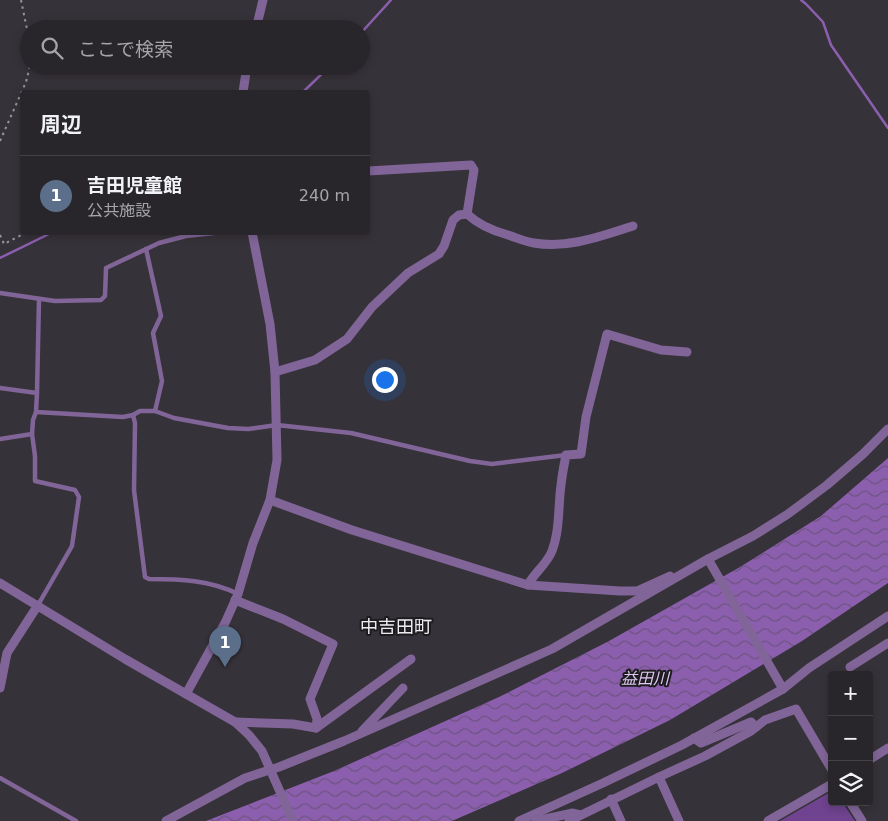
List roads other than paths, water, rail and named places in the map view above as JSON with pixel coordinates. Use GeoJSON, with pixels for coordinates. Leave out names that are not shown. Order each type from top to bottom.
{"type":"FeatureCollection","features":[{"type":"Feature","properties":{"kind":"street"},"geometry":{"type":"LineString","coordinates":[[258,20],[263,0]]}},
{"type":"Feature","properties":{"kind":"street"},"geometry":{"type":"LineString","coordinates":[[242,90],[245,75]]}},
{"type":"Feature","properties":{"kind":"street"},"geometry":{"type":"LineString","coordinates":[[370,171],[471,165],[474,170],[467,214]]}},
{"type":"Feature","properties":{"kind":"street"},"geometry":{"type":"LineString","coordinates":[[467,214],[476,223],[496,232],[534,244],[558,245],[579,242],[633,226]]}},
{"type":"Feature","properties":{"kind":"street"},"geometry":{"type":"LineString","coordinates":[[275,372],[315,360],[347,339],[372,307],[408,273],[439,254],[444,246],[453,220],[460,215],[467,214]]}},
{"type":"Feature","properties":{"kind":"street"},"geometry":{"type":"LineString","coordinates":[[186,694],[210,652],[237,597],[253,543],[270,500],[277,460],[275,372],[270,324],[253,235]]}},
{"type":"Feature","properties":{"kind":"street"},"geometry":{"type":"LineString","coordinates":[[528,585],[550,557],[553,548],[559,517],[560,486],[566,455],[581,454],[586,417],[607,334],[661,350],[687,352]]}},
{"type":"Feature","properties":{"kind":"street"},"geometry":{"type":"LineString","coordinates":[[166,821],[245,778],[273,773],[552,649],[687,572],[710,562],[788,514],[827,485],[863,454],[888,429]]}},
{"type":"Feature","properties":{"kind":"street"},"geometry":{"type":"LineString","coordinates":[[270,500],[352,530],[528,585],[620,592],[637,591],[678,572],[687,572]]}},
{"type":"Feature","properties":{"kind":"street"},"geometry":{"type":"LineString","coordinates":[[710,562],[783,689]]}},
{"type":"Feature","properties":{"kind":"street"},"geometry":{"type":"LineString","coordinates":[[0,583],[125,659],[235,722],[262,751],[293,821]]}},
{"type":"Feature","properties":{"kind":"street"},"geometry":{"type":"LineString","coordinates":[[237,597],[334,644],[310,699],[317,719],[316,728]]}},
{"type":"Feature","properties":{"kind":"street"},"geometry":{"type":"LineString","coordinates":[[0,688],[7,653],[38,605]]}},
{"type":"Feature","properties":{"kind":"street"},"geometry":{"type":"LineString","coordinates":[[519,821],[603,784],[694,738],[783,689],[809,668],[888,616]]}},
{"type":"Feature","properties":{"kind":"street"},"geometry":{"type":"LineString","coordinates":[[850,667],[888,643]]}},
{"type":"Feature","properties":{"kind":"street"},"geometry":{"type":"LineString","coordinates":[[235,722],[293,724],[316,728],[411,659]]}},
{"type":"Feature","properties":{"kind":"street"},"geometry":{"type":"LineString","coordinates":[[359,735],[403,688]]}},
{"type":"Feature","properties":{"kind":"street"},"geometry":{"type":"LineString","coordinates":[[569,821],[611,799],[705,756],[756,727],[764,720],[796,709],[828,763]]}},
{"type":"Feature","properties":{"kind":"street"},"geometry":{"type":"LineString","coordinates":[[694,738],[701,743],[751,722],[756,727]]}},
{"type":"Feature","properties":{"kind":"street"},"geometry":{"type":"LineString","coordinates":[[873,757],[888,748]]}},
{"type":"Feature","properties":{"kind":"street"},"geometry":{"type":"LineString","coordinates":[[659,778],[679,821]]}},
{"type":"Feature","properties":{"kind":"street"},"geometry":{"type":"LineString","coordinates":[[768,821],[828,786]]}},
{"type":"Feature","properties":{"kind":"street"},"geometry":{"type":"LineString","coordinates":[[611,799],[621,821]]}},
{"type":"Feature","properties":{"kind":"street"},"geometry":{"type":"LineString","coordinates":[[853,806],[862,821]]}},
{"type":"Feature","properties":{"kind":"street"},"geometry":{"type":"LineString","coordinates":[[536,821],[573,812],[581,815]]}},
{"type":"Feature","properties":{"kind":"lane"},"geometry":{"type":"LineString","coordinates":[[0,293],[39,299],[101,300],[105,296],[106,268],[159,243],[195,235]]}},
{"type":"Feature","properties":{"kind":"lane"},"geometry":{"type":"LineString","coordinates":[[146,249],[162,316],[153,333],[162,381],[155,411]]}},
{"type":"Feature","properties":{"kind":"lane"},"geometry":{"type":"LineString","coordinates":[[38,605],[72,546],[79,497],[75,490],[35,481],[35,456],[32,434],[37,393],[39,299]]}},
{"type":"Feature","properties":{"kind":"lane"},"geometry":{"type":"LineString","coordinates":[[0,388],[37,393]]}},
{"type":"Feature","properties":{"kind":"lane"},"geometry":{"type":"LineString","coordinates":[[36,412],[123,417],[140,411],[155,411],[174,418],[228,428],[248,429],[277,425],[351,433],[470,461],[492,464],[566,455]]}},
{"type":"Feature","properties":{"kind":"lane"},"geometry":{"type":"LineString","coordinates":[[133,415],[135,423],[134,490],[145,577],[149,579],[169,579],[211,584],[237,597]]}},
{"type":"Feature","properties":{"kind":"lane"},"geometry":{"type":"LineString","coordinates":[[0,439],[32,434]]}},
{"type":"Feature","properties":{"kind":"lane"},"geometry":{"type":"LineString","coordinates":[[0,778],[76,821]]}},
{"type":"Feature","properties":{"kind":"water","name":"益田川"},"geometry":{"type":"Polygon","coordinates":[[[888,458],[888,583],[802,641],[670,720],[562,773],[452,821],[206,821],[334,771],[499,697],[609,641],[740,567],[821,516],[888,458]]]}},
{"type":"Feature","properties":{"kind":"waterway"},"geometry":{"type":"LineString","coordinates":[[370,23],[391,0]]}},
{"type":"Feature","properties":{"kind":"waterway"},"geometry":{"type":"LineString","coordinates":[[801,0],[823,22],[831,45],[888,128]]}},
{"type":"Feature","properties":{"kind":"waterway"},"geometry":{"type":"LineString","coordinates":[[305,90],[321,75]]}},
{"type":"Feature","properties":{"kind":"waterway"},"geometry":{"type":"LineString","coordinates":[[0,258],[47,235]]}},
{"type":"Feature","properties":{"kind":"place","name":"吉田児童館"},"geometry":{"type":"Point","coordinates":[225,667]}},
{"type":"Feature","properties":{"kind":"district","name":"中吉田町"},"geometry":{"type":"Point","coordinates":[396,626]}}]}
